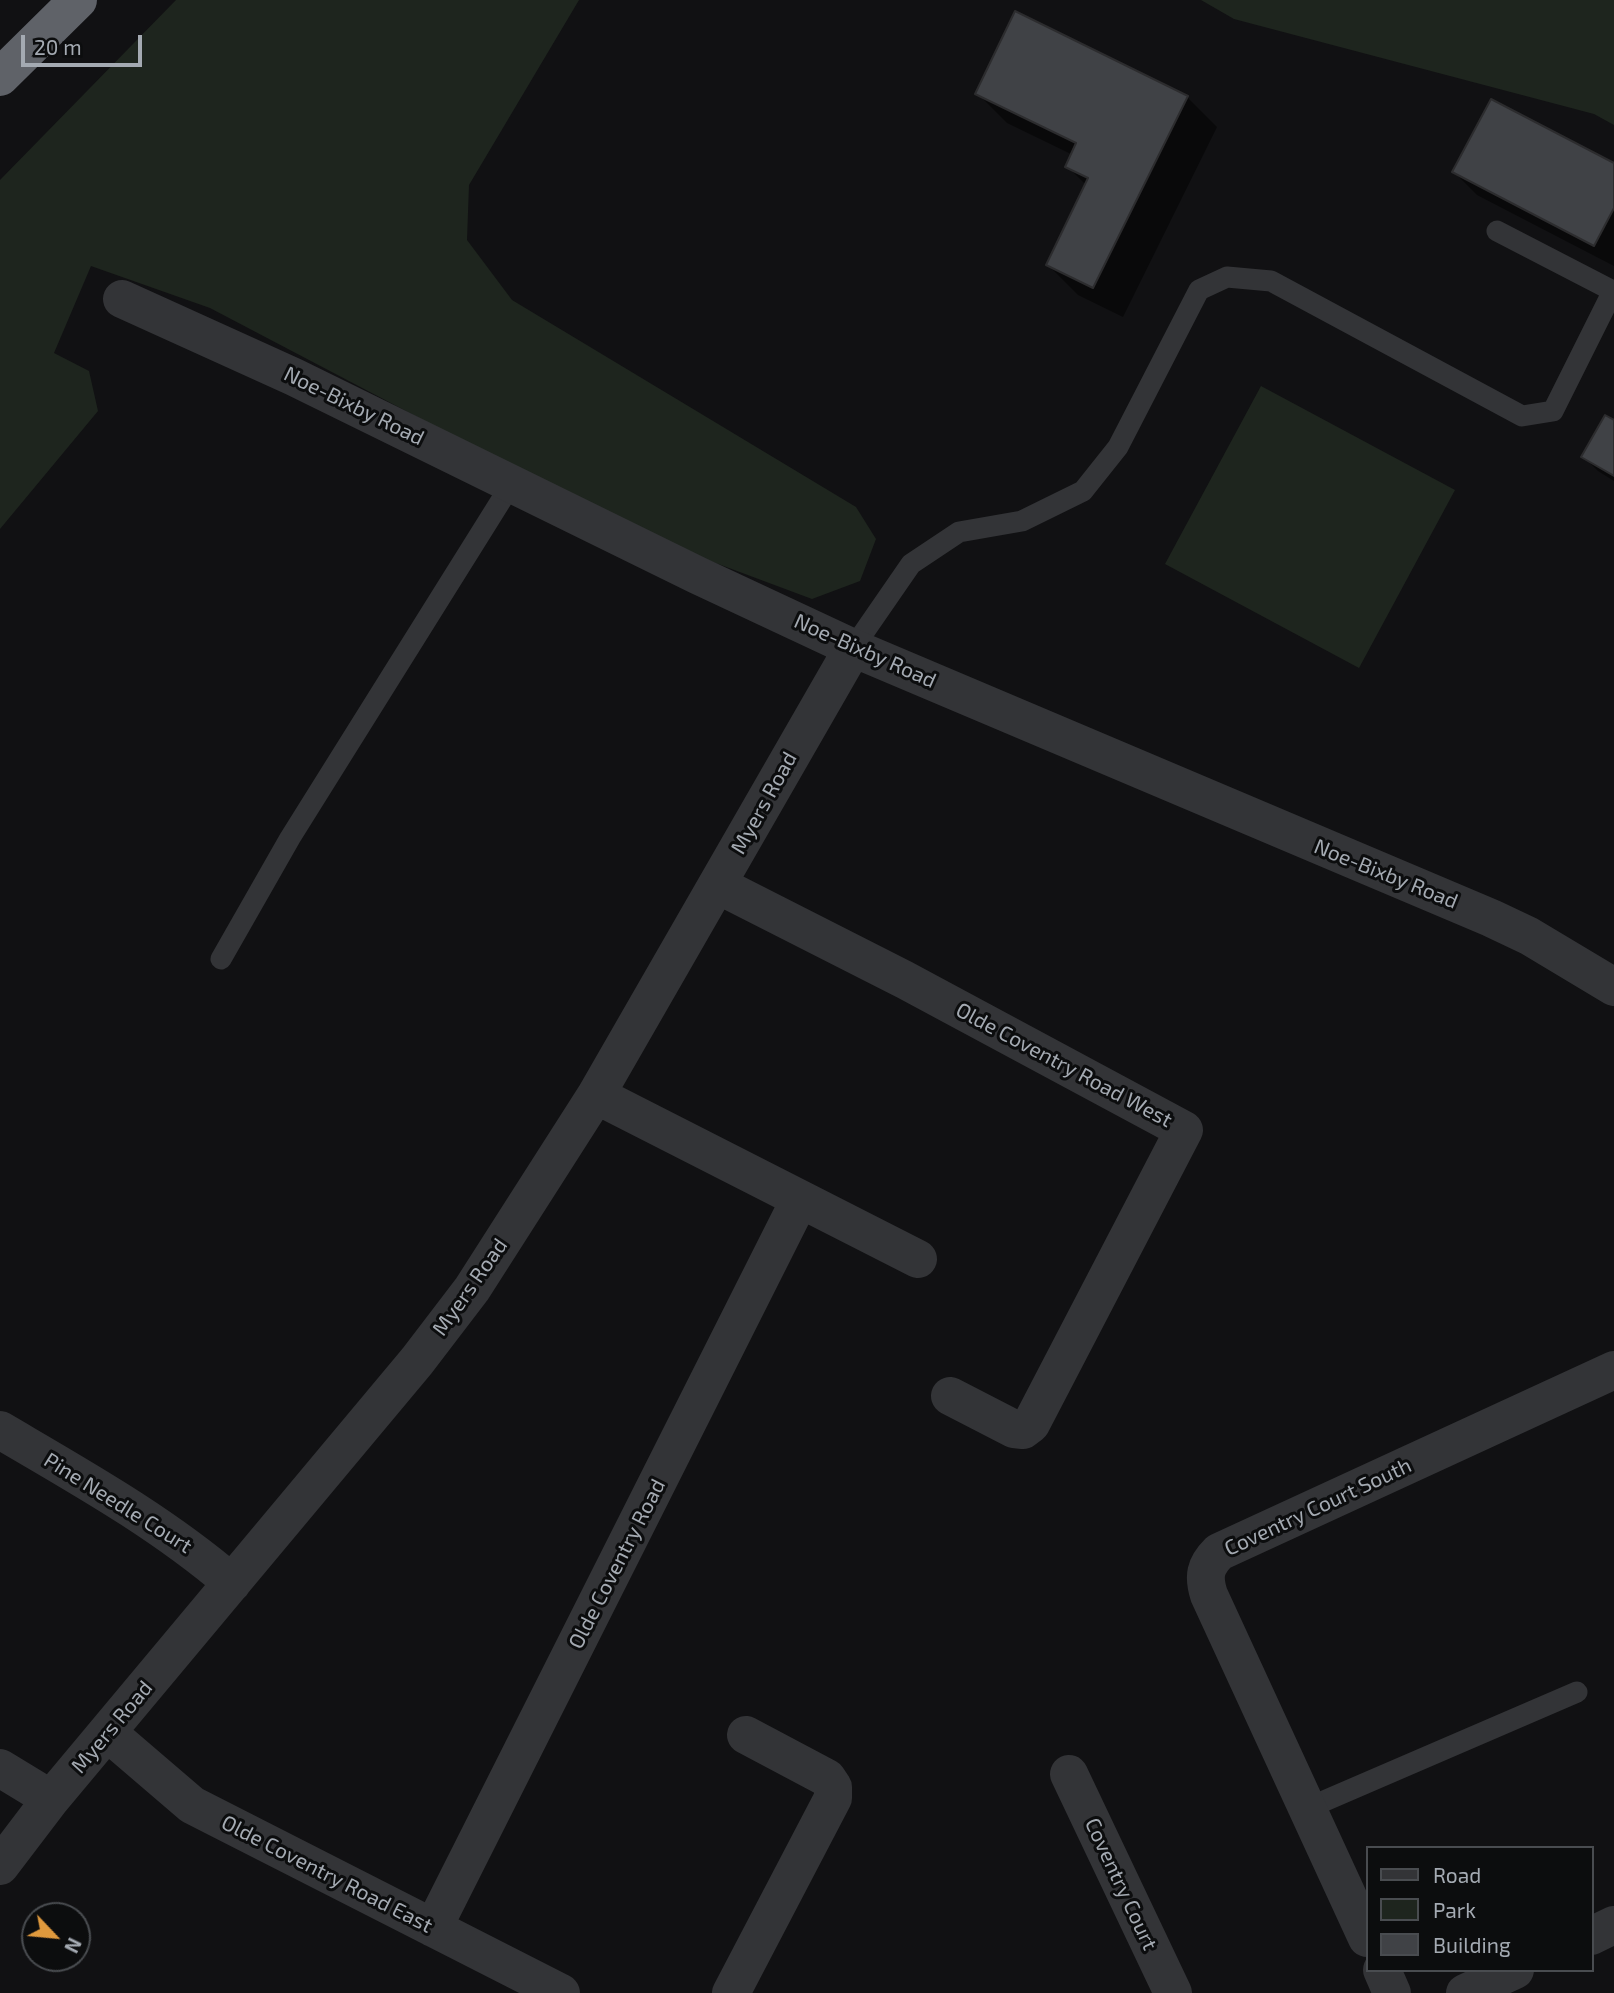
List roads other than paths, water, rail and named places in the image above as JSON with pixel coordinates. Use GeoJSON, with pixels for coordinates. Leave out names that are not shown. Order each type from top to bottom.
{"type":"FeatureCollection","features":[{"type":"Feature","properties":{"kind":"highway"},"geometry":{"type":"LineString","coordinates":[[0,77],[78,0]]}},
{"type":"Feature","properties":{"kind":"street","name":"Noe-Bixby Road"},"geometry":{"type":"LineString","coordinates":[[122,299],[306,382],[696,575],[853,648],[1491,918],[1529,936],[1614,987]]}},
{"type":"Feature","properties":{"kind":"street","name":"Myers Road"},"geometry":{"type":"LineString","coordinates":[[0,1866],[51,1799],[418,1362],[472,1289],[596,1095],[853,648]]}},
{"type":"Feature","properties":{"kind":"street","name":"Olde Coventry Road West"},"geometry":{"type":"LineString","coordinates":[[718,885],[905,980],[1184,1130],[1031,1424],[1023,1430],[1014,1429],[950,1396]]}},
{"type":"Feature","properties":{"kind":"street"},"geometry":{"type":"LineString","coordinates":[[596,1095],[918,1259]]}},
{"type":"Feature","properties":{"kind":"street","name":"Olde Coventry Road"},"geometry":{"type":"LineString","coordinates":[[433,1928],[800,1199]]}},
{"type":"Feature","properties":{"kind":"street","name":"Coventry Court South"},"geometry":{"type":"LineString","coordinates":[[1366,1936],[1209,1595],[1204,1580],[1208,1564],[1219,1552],[1614,1370]]}},
{"type":"Feature","properties":{"kind":"street","name":"Pine Needle Court"},"geometry":{"type":"LineString","coordinates":[[0,1430],[138,1511],[198,1554],[232,1583]]}},
{"type":"Feature","properties":{"kind":"street","name":"Olde Coventry Road East"},"geometry":{"type":"LineString","coordinates":[[108,1733],[192,1805],[561,1993]]}},
{"type":"Feature","properties":{"kind":"street"},"geometry":{"type":"LineString","coordinates":[[731,1993],[833,1798],[833,1787],[827,1778],[746,1735]]}},
{"type":"Feature","properties":{"kind":"street"},"geometry":{"type":"LineString","coordinates":[[0,1768],[51,1799]]}},
{"type":"Feature","properties":{"kind":"street","name":"Coventry Court"},"geometry":{"type":"LineString","coordinates":[[1069,1774],[1172,1993]]}},
{"type":"Feature","properties":{"kind":"street"},"geometry":{"type":"LineString","coordinates":[[1593,1935],[1614,1925]]}},
{"type":"Feature","properties":{"kind":"street"},"geometry":{"type":"LineString","coordinates":[[1383,1972],[1392,1993]]}},
{"type":"Feature","properties":{"kind":"street"},"geometry":{"type":"LineString","coordinates":[[1465,1993],[1511,1972]]}},
{"type":"Feature","properties":{"kind":"lane"},"geometry":{"type":"LineString","coordinates":[[853,648],[911,564],[959,531],[1022,521],[1083,491],[1118,447],[1199,290],[1227,277],[1271,281],[1522,416],[1553,411],[1613,290],[1497,231]]}},
{"type":"Feature","properties":{"kind":"lane"},"geometry":{"type":"LineString","coordinates":[[221,959],[290,838],[512,483]]}},
{"type":"Feature","properties":{"kind":"lane"},"geometry":{"type":"LineString","coordinates":[[1308,1808],[1577,1692]]}}]}
